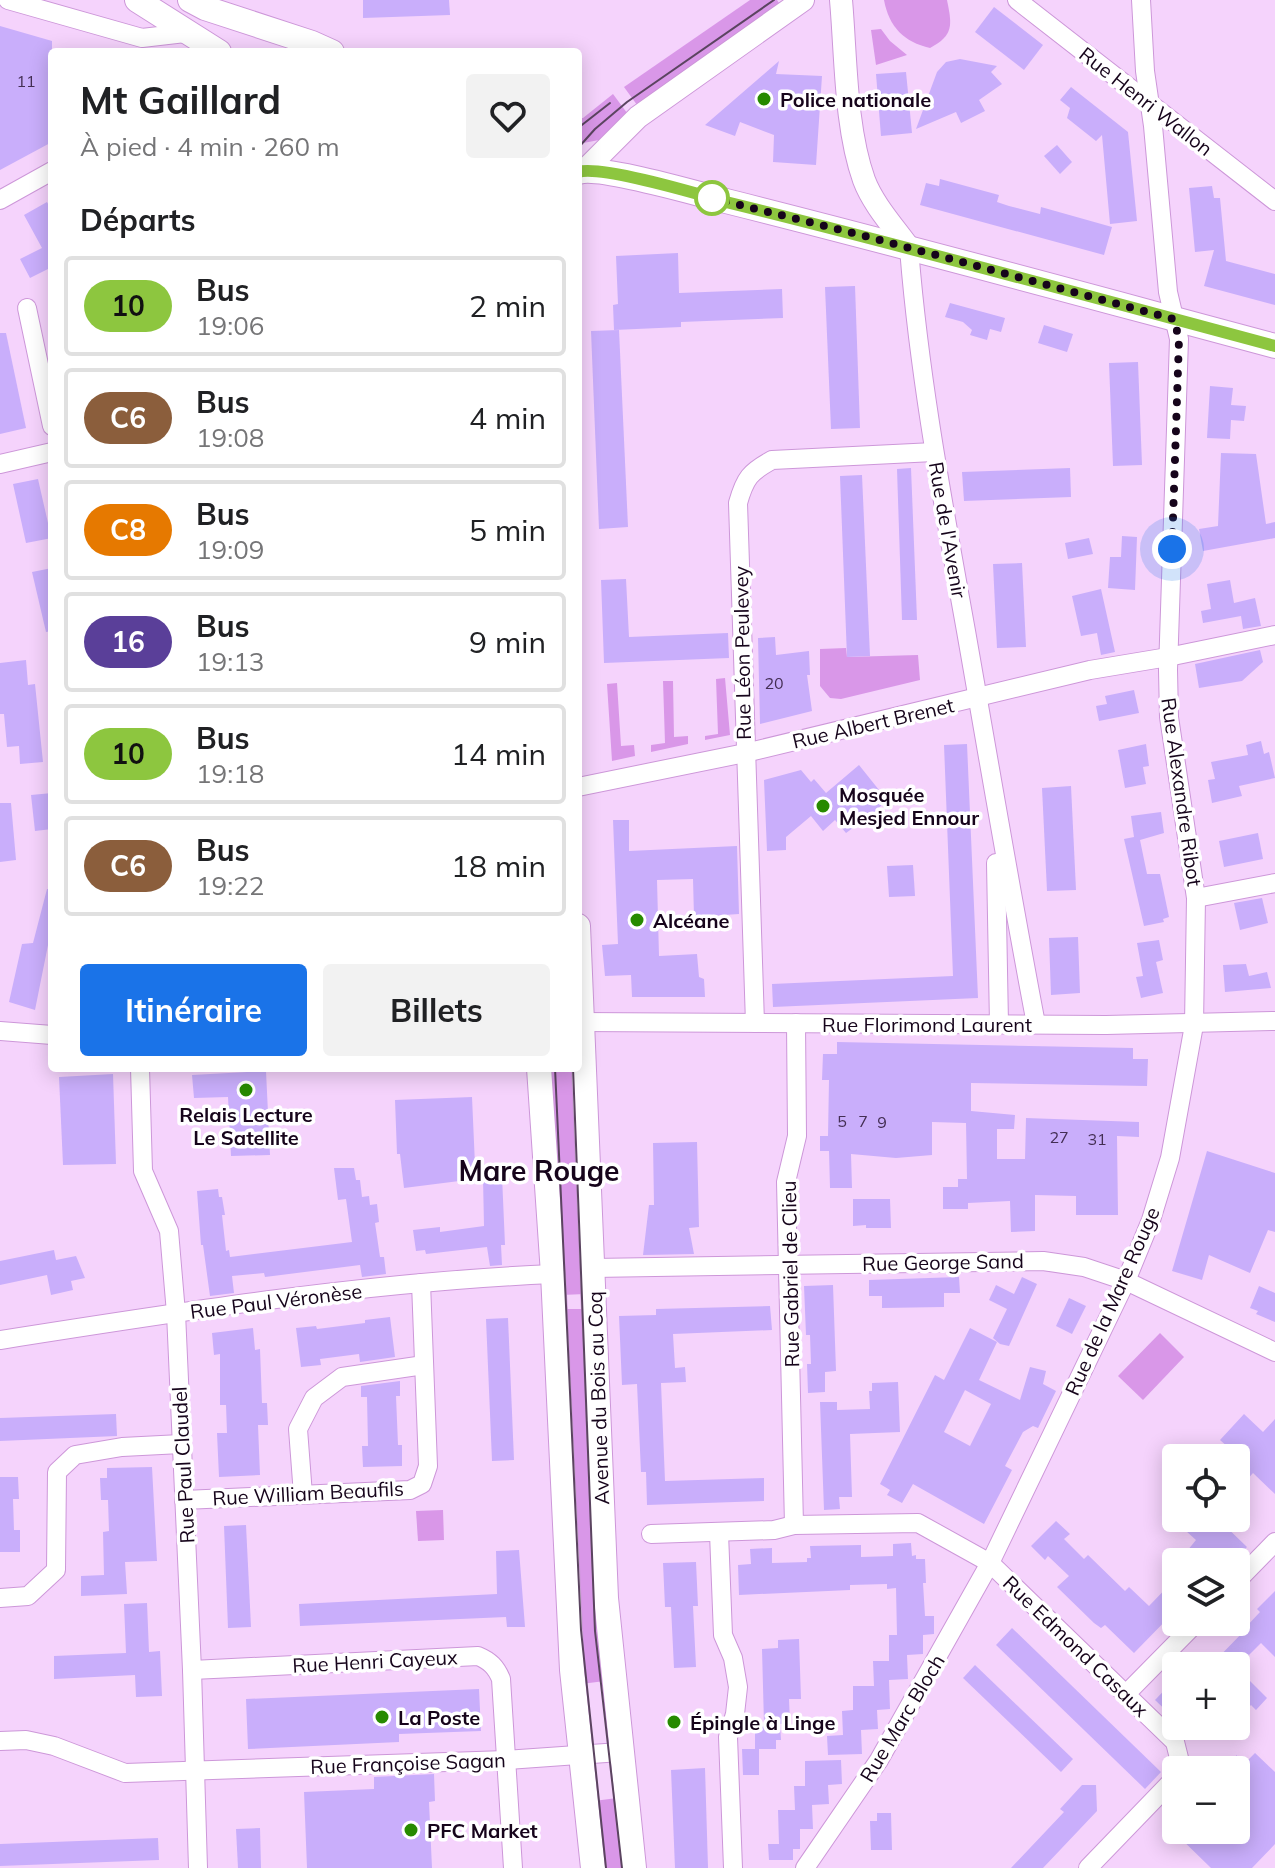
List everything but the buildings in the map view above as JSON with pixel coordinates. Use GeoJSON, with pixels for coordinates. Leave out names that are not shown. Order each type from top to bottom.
{"type":"FeatureCollection","features":[{"type":"Feature","properties":{"kind":"main road"},"geometry":{"type":"LineString","coordinates":[[137,0],[212,48]]}},
{"type":"Feature","properties":{"kind":"main road"},"geometry":{"type":"LineString","coordinates":[[190,0],[205,8],[323,48]]}},
{"type":"Feature","properties":{"kind":"main road"},"geometry":{"type":"LineString","coordinates":[[582,173],[657,184],[1275,346]]}},
{"type":"Feature","properties":{"kind":"main road","name":"Avenue du Bois au Coq"},"geometry":{"type":"LineString","coordinates":[[582,1060],[606,1598],[634,1868]]}},
{"type":"Feature","properties":{"kind":"main road","name":"Avenue du Bois au Coq"},"geometry":{"type":"LineString","coordinates":[[539,1072],[553,1274],[572,1670],[593,1868]]}},
{"type":"Feature","properties":{"kind":"street"},"geometry":{"type":"LineString","coordinates":[[8,0],[142,38],[185,33]]}},
{"type":"Feature","properties":{"kind":"street"},"geometry":{"type":"LineString","coordinates":[[582,171],[638,117],[803,0]]}},
{"type":"Feature","properties":{"kind":"street"},"geometry":{"type":"LineString","coordinates":[[841,0],[857,156],[865,182],[877,204],[909,248]]}},
{"type":"Feature","properties":{"kind":"street","name":"Rue Henri Wallon"},"geometry":{"type":"LineString","coordinates":[[1017,0],[1275,201]]}},
{"type":"Feature","properties":{"kind":"street","name":"Rue Alexandre Ribot"},"geometry":{"type":"LineString","coordinates":[[1141,0],[1168,292],[1179,339],[1168,657],[1169,717],[1196,898],[1194,1025]]}},
{"type":"Feature","properties":{"kind":"street"},"geometry":{"type":"LineString","coordinates":[[0,200],[48,173]]}},
{"type":"Feature","properties":{"kind":"street","name":"Rue de l'Avenir"},"geometry":{"type":"LineString","coordinates":[[909,248],[913,309],[934,452],[995,812],[1036,1024]]}},
{"type":"Feature","properties":{"kind":"street"},"geometry":{"type":"LineString","coordinates":[[27,308],[48,407]]}},
{"type":"Feature","properties":{"kind":"street","name":"Rue Léon Peulevey"},"geometry":{"type":"LineString","coordinates":[[755,1023],[738,503],[747,478],[754,469],[772,460],[934,452]]}},
{"type":"Feature","properties":{"kind":"street"},"geometry":{"type":"LineString","coordinates":[[0,464],[48,453]]}},
{"type":"Feature","properties":{"kind":"street","name":"Rue Albert Brenet"},"geometry":{"type":"LineString","coordinates":[[582,786],[745,753],[1090,670],[1275,635]]}},
{"type":"Feature","properties":{"kind":"street","name":"Rue de l'Avenir"},"geometry":{"type":"LineString","coordinates":[[995,812],[999,1024]]}},
{"type":"Feature","properties":{"kind":"street"},"geometry":{"type":"LineString","coordinates":[[1196,898],[1275,883]]}},
{"type":"Feature","properties":{"kind":"street","name":"Rue Florimond Laurent"},"geometry":{"type":"LineString","coordinates":[[582,1022],[1194,1025],[1275,1021]]}},
{"type":"Feature","properties":{"kind":"street","name":"Rue Gabriel de Clieu"},"geometry":{"type":"LineString","coordinates":[[794,1525],[786,1182],[797,1136],[796,1023]]}},
{"type":"Feature","properties":{"kind":"street","name":"Rue de la Mare Rouge"},"geometry":{"type":"LineString","coordinates":[[990,1563],[1126,1281],[1151,1220],[1170,1158],[1194,1025]]}},
{"type":"Feature","properties":{"kind":"street"},"geometry":{"type":"LineString","coordinates":[[0,1031],[48,1035]]}},
{"type":"Feature","properties":{"kind":"street","name":"Rue Paul Claudel"},"geometry":{"type":"LineString","coordinates":[[140,1072],[143,1171],[169,1231],[176,1313],[198,1868]]}},
{"type":"Feature","properties":{"kind":"street","name":"Rue George Sand"},"geometry":{"type":"LineString","coordinates":[[593,1268],[1043,1261],[1084,1267],[1126,1281],[1275,1352]]}},
{"type":"Feature","properties":{"kind":"street","name":"Rue Paul Véronèse"},"geometry":{"type":"LineString","coordinates":[[0,1340],[176,1313],[421,1283],[553,1274]]}},
{"type":"Feature","properties":{"kind":"street","name":"Rue William Beaufils"},"geometry":{"type":"LineString","coordinates":[[184,1500],[410,1490],[422,1484],[428,1466],[421,1283]]}},
{"type":"Feature","properties":{"kind":"street"},"geometry":{"type":"LineString","coordinates":[[303,1495],[298,1429],[314,1398],[342,1377],[424,1365]]}},
{"type":"Feature","properties":{"kind":"street"},"geometry":{"type":"LineString","coordinates":[[0,1598],[28,1596],[56,1570],[57,1472],[75,1455],[122,1447],[181,1444]]}},
{"type":"Feature","properties":{"kind":"street"},"geometry":{"type":"LineString","coordinates":[[651,1534],[774,1530],[794,1525],[918,1523],[990,1563]]}},
{"type":"Feature","properties":{"kind":"street"},"geometry":{"type":"LineString","coordinates":[[719,1533],[723,1635],[733,1658],[738,1687],[728,1737],[733,1868]]}},
{"type":"Feature","properties":{"kind":"street"},"geometry":{"type":"LineString","coordinates":[[1250,1568],[1275,1542]]}},
{"type":"Feature","properties":{"kind":"street","name":"Rue Edmond Casaux"},"geometry":{"type":"LineString","coordinates":[[990,1563],[1175,1742],[1178,1756]]}},
{"type":"Feature","properties":{"kind":"street","name":"Rue Marc Bloch"},"geometry":{"type":"LineString","coordinates":[[805,1868],[879,1760],[990,1563]]}},
{"type":"Feature","properties":{"kind":"street"},"geometry":{"type":"LineString","coordinates":[[1126,1694],[1183,1636]]}},
{"type":"Feature","properties":{"kind":"street","name":"Rue Henri Cayeux"},"geometry":{"type":"LineString","coordinates":[[192,1670],[478,1656],[497,1669],[501,1679],[513,1868]]}},
{"type":"Feature","properties":{"kind":"street","name":"Rue Françoise Sagan"},"geometry":{"type":"LineString","coordinates":[[0,1741],[26,1740],[54,1746],[125,1773],[506,1760],[620,1752]]}},
{"type":"Feature","properties":{"kind":"street","name":"Rue Edmond Casaux"},"geometry":{"type":"LineString","coordinates":[[1088,1868],[1162,1791]]}},
{"type":"Feature","properties":{"kind":"shaded area"},"geometry":{"type":"Polygon","coordinates":[[[750,0],[777,0],[783,9],[640,109],[624,87],[750,0]]]}},
{"type":"Feature","properties":{"kind":"shaded area"},"geometry":{"type":"Polygon","coordinates":[[[884,0],[947,0],[950,23],[947,34],[930,48],[913,42],[894,25],[884,0]]]}},
{"type":"Feature","properties":{"kind":"shaded area"},"geometry":{"type":"Polygon","coordinates":[[[881,29],[907,55],[876,65],[871,30],[881,29]]]}},
{"type":"Feature","properties":{"kind":"shaded area"},"geometry":{"type":"Polygon","coordinates":[[[613,94],[630,117],[599,140],[582,143],[583,118],[613,94]]]}},
{"type":"Feature","properties":{"kind":"shaded area"},"geometry":{"type":"Polygon","coordinates":[[[846,648],[847,657],[918,655],[920,680],[841,699],[830,698],[820,686],[820,649],[846,648]]]}},
{"type":"Feature","properties":{"kind":"shaded area"},"geometry":{"type":"Polygon","coordinates":[[[725,678],[730,735],[705,740],[705,736],[718,734],[716,679],[725,678]]]}},
{"type":"Feature","properties":{"kind":"shaded area"},"geometry":{"type":"Polygon","coordinates":[[[663,681],[673,681],[674,737],[688,736],[688,744],[651,752],[651,745],[665,743],[663,681]]]}},
{"type":"Feature","properties":{"kind":"shaded area"},"geometry":{"type":"Polygon","coordinates":[[[617,683],[621,746],[634,745],[635,756],[612,761],[607,684],[617,683]]]}},
{"type":"Feature","properties":{"kind":"shaded area"},"geometry":{"type":"Polygon","coordinates":[[[551,1072],[576,1072],[585,1294],[562,1295],[551,1072]]]}},
{"type":"Feature","properties":{"kind":"shaded area"},"geometry":{"type":"Polygon","coordinates":[[[564,1309],[586,1309],[605,1681],[581,1684],[564,1309]]]}},
{"type":"Feature","properties":{"kind":"shaded area"},"geometry":{"type":"Polygon","coordinates":[[[1160,1333],[1184,1357],[1143,1400],[1118,1376],[1160,1333]]]}},
{"type":"Feature","properties":{"kind":"shaded area"},"geometry":{"type":"Polygon","coordinates":[[[443,1510],[444,1540],[418,1541],[416,1511],[443,1510]]]}},
{"type":"Feature","properties":{"kind":"shaded area"},"geometry":{"type":"Polygon","coordinates":[[[617,1798],[626,1868],[602,1868],[594,1801],[617,1798]]]}},
{"type":"Feature","properties":{"kind":"tram line"},"geometry":{"type":"LineString","coordinates":[[582,144],[627,102],[774,0]]}},
{"type":"Feature","properties":{"kind":"tram line"},"geometry":{"type":"LineString","coordinates":[[582,125],[610,103]]}},
{"type":"Feature","properties":{"kind":"tram line"},"geometry":{"type":"LineString","coordinates":[[555,1072],[581,1630],[606,1868]]}},
{"type":"Feature","properties":{"kind":"tram line"},"geometry":{"type":"LineString","coordinates":[[573,1072],[595,1631],[622,1868]]}},
{"type":"Feature","properties":{"kind":"bus line","name":"10"},"geometry":{"type":"LineString","coordinates":[[582,170],[631,178],[865,236],[1275,346]]}},
{"type":"Feature","properties":{"kind":"place","name":"Police nationale"},"geometry":{"type":"Point","coordinates":[764,99]}},
{"type":"Feature","properties":{"kind":"place","name":"Mosquée Mesjed Ennour"},"geometry":{"type":"Point","coordinates":[823,806]}},
{"type":"Feature","properties":{"kind":"place","name":"Alcéane"},"geometry":{"type":"Point","coordinates":[637,920]}},
{"type":"Feature","properties":{"kind":"place","name":"Relais Lecture Le Satellite"},"geometry":{"type":"Point","coordinates":[246,1090]}},
{"type":"Feature","properties":{"kind":"place","name":"La Poste"},"geometry":{"type":"Point","coordinates":[382,1717]}},
{"type":"Feature","properties":{"kind":"place","name":"Épingle à Linge"},"geometry":{"type":"Point","coordinates":[674,1722]}},
{"type":"Feature","properties":{"kind":"place","name":"PFC Market"},"geometry":{"type":"Point","coordinates":[411,1830]}},
{"type":"Feature","properties":{"kind":"district","name":"Mare Rouge"},"geometry":{"type":"Point","coordinates":[539,1170]}},
{"type":"Feature","properties":{"kind":"route"},"geometry":{"type":"LineString","coordinates":[[712,198],[1174,319],[1179,339],[1172,549]]}}]}
